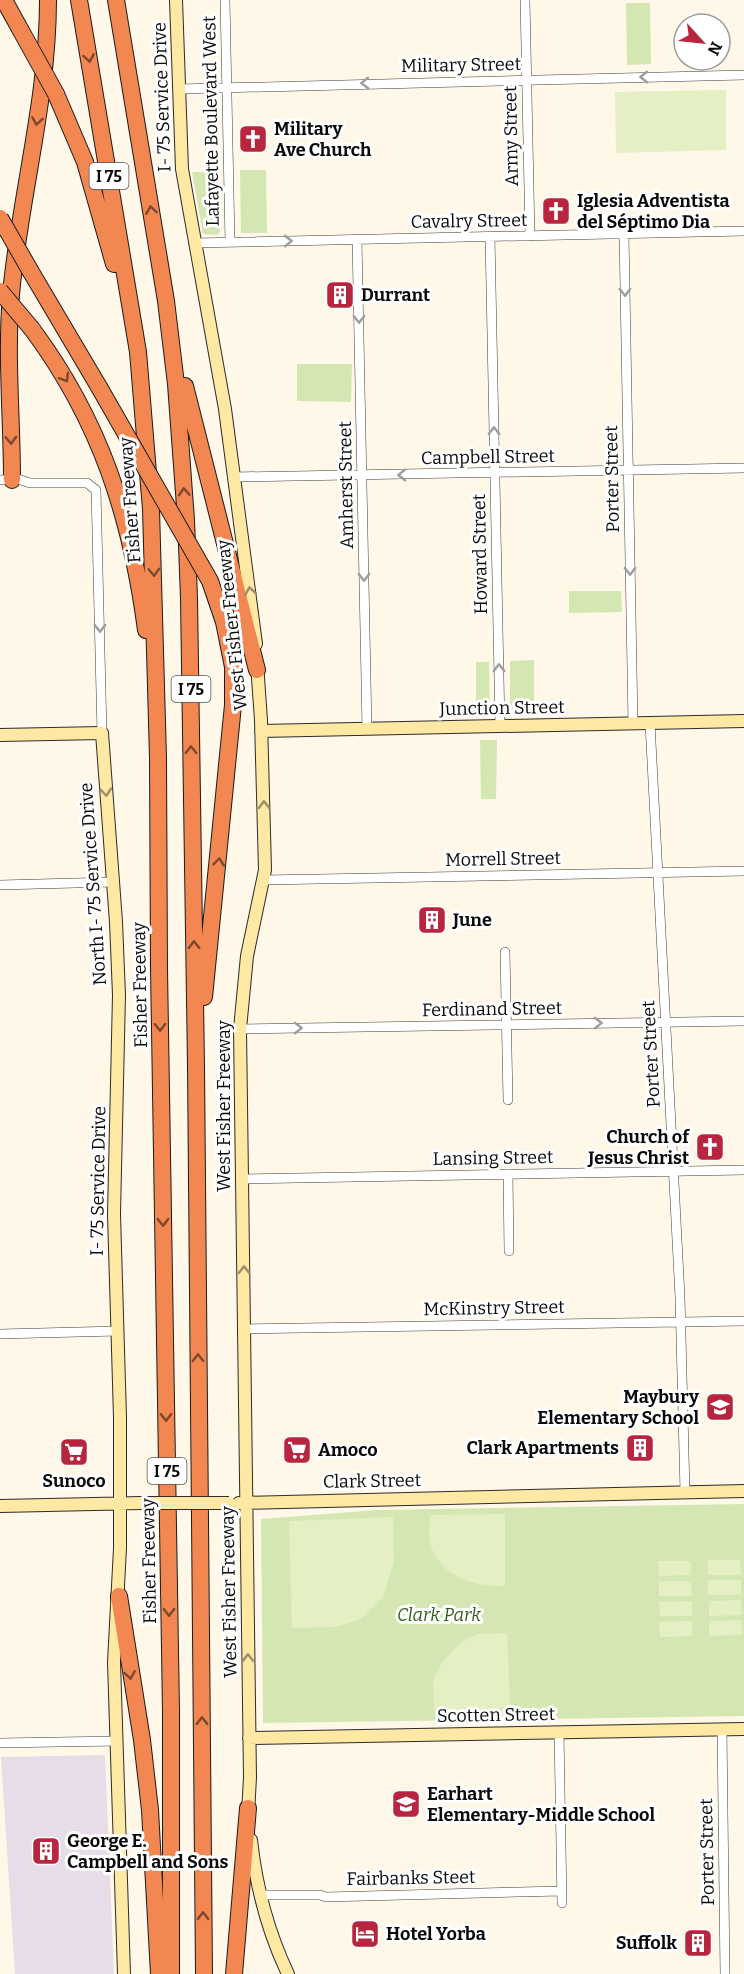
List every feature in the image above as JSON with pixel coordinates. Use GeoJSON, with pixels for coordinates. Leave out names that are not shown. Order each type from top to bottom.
{"type":"FeatureCollection","features":[{"type":"Feature","properties":{"kind":"highway"},"geometry":{"type":"LineString","coordinates":[[4,0],[56,94],[77,141],[90,179],[138,352]]}},
{"type":"Feature","properties":{"kind":"highway"},"geometry":{"type":"LineString","coordinates":[[6,480],[12,287],[41,95],[48,0]]}},
{"type":"Feature","properties":{"kind":"highway","name":"Fisher Freeway"},"geometry":{"type":"LineString","coordinates":[[79,0],[138,352],[151,509],[157,711],[171,1712],[171,1974]]}},
{"type":"Feature","properties":{"kind":"highway","name":"I 75"},"geometry":{"type":"LineString","coordinates":[[116,0],[167,317],[180,428],[189,598],[196,1066],[204,1974]]}},
{"type":"Feature","properties":{"kind":"highway"},"geometry":{"type":"LineString","coordinates":[[0,218],[210,581],[225,622],[233,667],[233,705],[196,1066]]}},
{"type":"Feature","properties":{"kind":"highway"},"geometry":{"type":"LineString","coordinates":[[0,291],[32,329],[56,363],[83,409],[104,458],[119,499],[138,577],[157,711]]}},
{"type":"Feature","properties":{"kind":"highway"},"geometry":{"type":"LineString","coordinates":[[167,317],[257,670]]}},
{"type":"Feature","properties":{"kind":"highway"},"geometry":{"type":"LineString","coordinates":[[119,1596],[142,1740],[150,1809],[159,1974]]}},
{"type":"Feature","properties":{"kind":"highway"},"geometry":{"type":"LineString","coordinates":[[234,1974],[248,1808]]}},
{"type":"Feature","properties":{"kind":"street","name":"I- 75 Service Drive"},"geometry":{"type":"LineString","coordinates":[[176,0],[181,150],[186,192],[225,409]]}},
{"type":"Feature","properties":{"kind":"street","name":"Lafayette Boulevard West"},"geometry":{"type":"LineString","coordinates":[[225,0],[230,242]]}},
{"type":"Feature","properties":{"kind":"street","name":"Army Street"},"geometry":{"type":"LineString","coordinates":[[525,0],[530,236]]}},
{"type":"Feature","properties":{"kind":"street","name":"Military Street"},"geometry":{"type":"LineString","coordinates":[[180,89],[744,75]]}},
{"type":"Feature","properties":{"kind":"street","name":"Cavalry Street"},"geometry":{"type":"LineString","coordinates":[[195,243],[744,231]]}},
{"type":"Feature","properties":{"kind":"street","name":"Porter Street"},"geometry":{"type":"LineString","coordinates":[[624,234],[633,723]]}},
{"type":"Feature","properties":{"kind":"street","name":"Howard Street"},"geometry":{"type":"LineString","coordinates":[[490,237],[500,726]]}},
{"type":"Feature","properties":{"kind":"street","name":"Amherst Street"},"geometry":{"type":"LineString","coordinates":[[357,240],[367,729]]}},
{"type":"Feature","properties":{"kind":"street","name":"West Fisher Freeway"},"geometry":{"type":"LineString","coordinates":[[225,409],[252,606],[261,730],[265,870],[247,956],[240,1029],[250,1778],[248,1808],[252,1848],[261,1895],[275,1944],[288,1974]]}},
{"type":"Feature","properties":{"kind":"street","name":"Campbell Street"},"geometry":{"type":"LineString","coordinates":[[233,477],[744,468]]}},
{"type":"Feature","properties":{"kind":"street"},"geometry":{"type":"LineString","coordinates":[[0,735],[102,733],[98,499],[94,486],[87,483],[30,483],[6,480]]}},
{"type":"Feature","properties":{"kind":"street","name":"Junction Street"},"geometry":{"type":"LineString","coordinates":[[261,730],[744,721]]}},
{"type":"Feature","properties":{"kind":"street","name":"Porter Street"},"geometry":{"type":"LineString","coordinates":[[650,723],[681,1322],[685,1492]]}},
{"type":"Feature","properties":{"kind":"street","name":"North I- 75 Service Drive"},"geometry":{"type":"LineString","coordinates":[[102,733],[118,958],[119,1032]]}},
{"type":"Feature","properties":{"kind":"street","name":"Morrell Street"},"geometry":{"type":"LineString","coordinates":[[264,880],[744,871]]}},
{"type":"Feature","properties":{"kind":"street"},"geometry":{"type":"LineString","coordinates":[[0,885],[113,882]]}},
{"type":"Feature","properties":{"kind":"street"},"geometry":{"type":"LineString","coordinates":[[505,951],[508,1100]]}},
{"type":"Feature","properties":{"kind":"street","name":"Ferdinand Street"},"geometry":{"type":"LineString","coordinates":[[240,1029],[744,1021]]}},
{"type":"Feature","properties":{"kind":"street","name":"I- 75 Service Drive"},"geometry":{"type":"LineString","coordinates":[[118,1331],[114,1214],[119,1032]]}},
{"type":"Feature","properties":{"kind":"street","name":"Lansing Street"},"geometry":{"type":"LineString","coordinates":[[242,1179],[744,1170]]}},
{"type":"Feature","properties":{"kind":"street"},"geometry":{"type":"LineString","coordinates":[[508,1174],[509,1251]]}},
{"type":"Feature","properties":{"kind":"street","name":"McKinstry Street"},"geometry":{"type":"LineString","coordinates":[[244,1329],[744,1321]]}},
{"type":"Feature","properties":{"kind":"street"},"geometry":{"type":"LineString","coordinates":[[0,1334],[118,1331],[119,1596],[114,1662],[124,1974]]}},
{"type":"Feature","properties":{"kind":"street","name":"Clark Street"},"geometry":{"type":"LineString","coordinates":[[0,1506],[246,1503],[744,1491]]}},
{"type":"Feature","properties":{"kind":"street","name":"Porter Street"},"geometry":{"type":"LineString","coordinates":[[722,1729],[725,1974]]}},
{"type":"Feature","properties":{"kind":"street","name":"Scotten Street"},"geometry":{"type":"LineString","coordinates":[[249,1738],[744,1729]]}},
{"type":"Feature","properties":{"kind":"street"},"geometry":{"type":"LineString","coordinates":[[559,1732],[562,1903]]}},
{"type":"Feature","properties":{"kind":"street"},"geometry":{"type":"LineString","coordinates":[[0,1743],[117,1742]]}},
{"type":"Feature","properties":{"kind":"street","name":"Fairbanks Steet"},"geometry":{"type":"LineString","coordinates":[[261,1895],[320,1895],[326,1897],[562,1891]]}},
{"type":"Feature","properties":{"kind":"shaded area","name":"George E. Campbell and Sons"},"geometry":{"type":"Polygon","coordinates":[[[105,1755],[114,1974],[15,1974],[1,1757],[105,1755]]]}},
{"type":"Feature","properties":{"kind":"green space"},"geometry":{"type":"Polygon","coordinates":[[[626,3],[650,3],[651,64],[627,65],[626,3]]]}},
{"type":"Feature","properties":{"kind":"green space"},"geometry":{"type":"Polygon","coordinates":[[[726,90],[726,150],[616,153],[615,92],[726,90]]]}},
{"type":"Feature","properties":{"kind":"green space"},"geometry":{"type":"Polygon","coordinates":[[[240,170],[266,170],[267,233],[241,233],[240,170]]]}},
{"type":"Feature","properties":{"kind":"green space"},"geometry":{"type":"Polygon","coordinates":[[[192,172],[217,172],[220,232],[218,235],[203,234],[192,172]]]}},
{"type":"Feature","properties":{"kind":"green space"},"geometry":{"type":"Polygon","coordinates":[[[297,364],[352,364],[351,402],[297,401],[297,364]]]}},
{"type":"Feature","properties":{"kind":"green space"},"geometry":{"type":"Polygon","coordinates":[[[569,591],[621,591],[622,612],[569,613],[569,591]]]}},
{"type":"Feature","properties":{"kind":"green space"},"geometry":{"type":"Polygon","coordinates":[[[534,660],[534,713],[510,714],[510,661],[534,660]]]}},
{"type":"Feature","properties":{"kind":"green space"},"geometry":{"type":"Polygon","coordinates":[[[476,662],[489,662],[490,714],[476,714],[476,662]]]}},
{"type":"Feature","properties":{"kind":"green space"},"geometry":{"type":"Polygon","coordinates":[[[480,740],[497,740],[496,799],[481,799],[480,740]]]}},
{"type":"Feature","properties":{"kind":"green space","name":"Clark Park"},"geometry":{"type":"Polygon","coordinates":[[[744,1504],[744,1716],[263,1723],[261,1519],[377,1510],[744,1504]]]}},
{"type":"Feature","properties":{"kind":"green space"},"geometry":{"type":"Polygon","coordinates":[[[505,1514],[505,1586],[470,1582],[460,1578],[450,1572],[435,1555],[429,1540],[430,1515],[505,1514]]]}},
{"type":"Feature","properties":{"kind":"green space"},"geometry":{"type":"Polygon","coordinates":[[[393,1517],[394,1562],[383,1597],[361,1619],[335,1627],[292,1628],[289,1521],[393,1517]]]}},
{"type":"Feature","properties":{"kind":"green space"},"geometry":{"type":"Polygon","coordinates":[[[708,1560],[740,1560],[741,1575],[708,1575],[708,1560]]]}},
{"type":"Feature","properties":{"kind":"green space"},"geometry":{"type":"Polygon","coordinates":[[[658,1561],[691,1561],[691,1575],[659,1576],[658,1561]]]}},
{"type":"Feature","properties":{"kind":"green space"},"geometry":{"type":"Polygon","coordinates":[[[708,1580],[741,1580],[741,1595],[708,1595],[708,1580]]]}},
{"type":"Feature","properties":{"kind":"green space"},"geometry":{"type":"Polygon","coordinates":[[[659,1581],[691,1581],[692,1596],[659,1596],[659,1581]]]}},
{"type":"Feature","properties":{"kind":"green space"},"geometry":{"type":"Polygon","coordinates":[[[741,1600],[741,1615],[709,1616],[709,1601],[741,1600]]]}},
{"type":"Feature","properties":{"kind":"green space"},"geometry":{"type":"Polygon","coordinates":[[[692,1601],[692,1616],[660,1616],[659,1602],[692,1601]]]}},
{"type":"Feature","properties":{"kind":"green space"},"geometry":{"type":"Polygon","coordinates":[[[741,1620],[742,1635],[709,1636],[709,1621],[741,1620]]]}},
{"type":"Feature","properties":{"kind":"green space"},"geometry":{"type":"Polygon","coordinates":[[[692,1621],[692,1636],[660,1637],[659,1622],[692,1621]]]}},
{"type":"Feature","properties":{"kind":"green space"},"geometry":{"type":"Polygon","coordinates":[[[507,1633],[510,1707],[434,1710],[433,1681],[443,1661],[461,1642],[478,1634],[507,1633]]]}},
{"type":"Feature","properties":{"kind":"place","name":"Military Ave Church"},"geometry":{"type":"Point","coordinates":[253,139]}},
{"type":"Feature","properties":{"kind":"place","name":"Iglesia Adventista del Séptimo Dia"},"geometry":{"type":"Point","coordinates":[556,211]}},
{"type":"Feature","properties":{"kind":"place","name":"Durrant"},"geometry":{"type":"Point","coordinates":[340,295]}},
{"type":"Feature","properties":{"kind":"place","name":"June"},"geometry":{"type":"Point","coordinates":[432,920]}},
{"type":"Feature","properties":{"kind":"place","name":"Church of Jesus Christ"},"geometry":{"type":"Point","coordinates":[710,1147]}},
{"type":"Feature","properties":{"kind":"place","name":"Maybury Elementary School"},"geometry":{"type":"Point","coordinates":[720,1407]}},
{"type":"Feature","properties":{"kind":"place","name":"Clark Apartments"},"geometry":{"type":"Point","coordinates":[640,1448]}},
{"type":"Feature","properties":{"kind":"place","name":"Amoco"},"geometry":{"type":"Point","coordinates":[297,1450]}},
{"type":"Feature","properties":{"kind":"place","name":"Sunoco"},"geometry":{"type":"Point","coordinates":[74,1452]}},
{"type":"Feature","properties":{"kind":"place","name":"Earhart Elementary-Middle School"},"geometry":{"type":"Point","coordinates":[406,1804]}},
{"type":"Feature","properties":{"kind":"place","name":"George E. Campbell and Sons"},"geometry":{"type":"Point","coordinates":[46,1851]}},
{"type":"Feature","properties":{"kind":"place","name":"Hotel Yorba"},"geometry":{"type":"Point","coordinates":[365,1934]}},
{"type":"Feature","properties":{"kind":"place","name":"Suffolk"},"geometry":{"type":"Point","coordinates":[698,1943]}}]}
